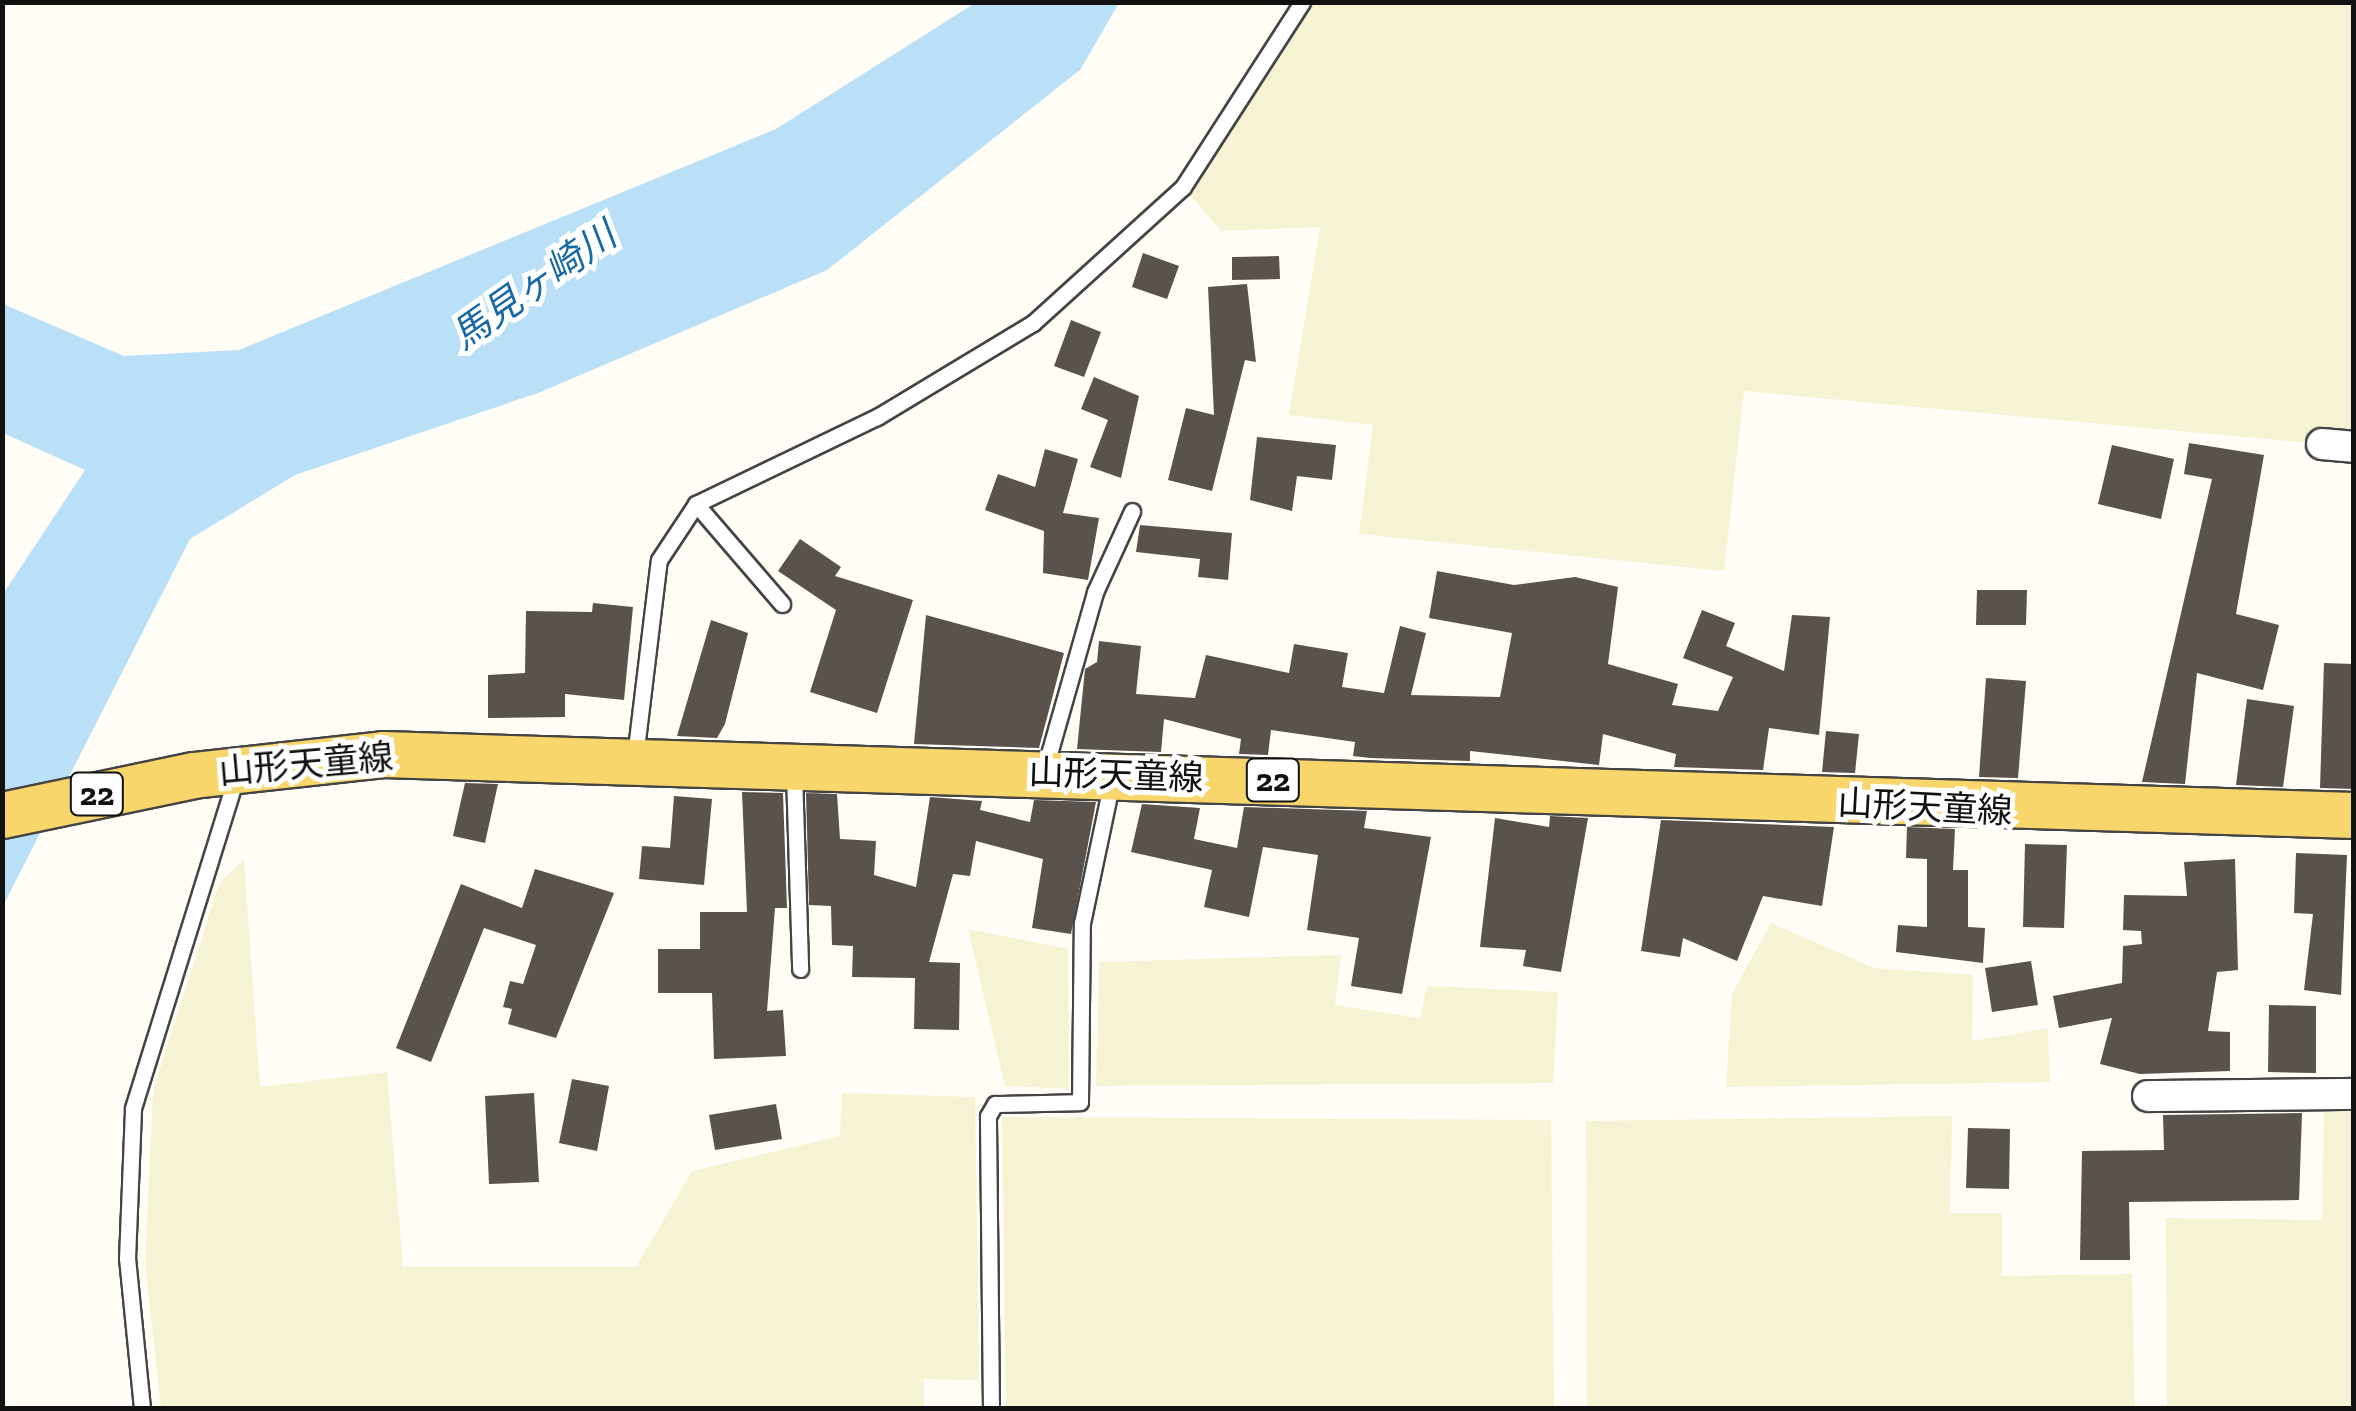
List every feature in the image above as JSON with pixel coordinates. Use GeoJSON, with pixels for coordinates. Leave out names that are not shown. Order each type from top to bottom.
{"type":"FeatureCollection","features":[{"type":"Feature","properties":{"kind":"main road","name":"山形天童線"},"geometry":{"type":"LineString","coordinates":[[2,814],[193,775],[383,754],[635,757],[2032,812],[2354,815]]}},
{"type":"Feature","properties":{"kind":"street"},"geometry":{"type":"LineString","coordinates":[[2322,444],[2354,447]]}},
{"type":"Feature","properties":{"kind":"street"},"geometry":{"type":"LineString","coordinates":[[2148,1096],[2354,1094]]}},
{"type":"Feature","properties":{"kind":"lane"},"geometry":{"type":"LineString","coordinates":[[635,757],[659,560],[696,504],[877,417],[1033,324],[1182,188],[1302,2]]}},
{"type":"Feature","properties":{"kind":"lane"},"geometry":{"type":"LineString","coordinates":[[696,504],[782,604]]}},
{"type":"Feature","properties":{"kind":"lane"},"geometry":{"type":"LineString","coordinates":[[1044,772],[1096,592],[1132,511]]}},
{"type":"Feature","properties":{"kind":"lane"},"geometry":{"type":"LineString","coordinates":[[794,765],[800,969]]}},
{"type":"Feature","properties":{"kind":"lane"},"geometry":{"type":"LineString","coordinates":[[142,1408],[127,1258],[133,1108],[239,768]]}},
{"type":"Feature","properties":{"kind":"lane"},"geometry":{"type":"LineString","coordinates":[[992,1408],[988,1116],[995,1104],[1080,1102],[1082,923],[1114,774]]}},
{"type":"Feature","properties":{"kind":"shaded area"},"geometry":{"type":"Polygon","coordinates":[[[1302,3],[2353,3],[2353,447],[1744,391],[1724,571],[1359,534],[1373,425],[1289,415],[1320,227],[1221,231],[1183,187],[1302,3]]]}},
{"type":"Feature","properties":{"kind":"shaded area"},"geometry":{"type":"Polygon","coordinates":[[[244,859],[260,1087],[387,1072],[403,1267],[636,1267],[692,1171],[840,1136],[842,1093],[975,1097],[979,1380],[924,1379],[924,1408],[161,1408],[145,1263],[153,1091],[219,884],[244,859]]]}},
{"type":"Feature","properties":{"kind":"shaded area"},"geometry":{"type":"Polygon","coordinates":[[[1771,923],[1874,968],[1973,975],[1972,1041],[2048,1028],[2050,1082],[1726,1087],[1732,994],[1771,923]]]}},
{"type":"Feature","properties":{"kind":"shaded area"},"geometry":{"type":"Polygon","coordinates":[[[968,929],[1068,949],[1069,1089],[1005,1086],[968,929]]]}},
{"type":"Feature","properties":{"kind":"shaded area"},"geometry":{"type":"Polygon","coordinates":[[[1341,955],[1335,1005],[1420,1018],[1427,986],[1558,992],[1553,1083],[1096,1086],[1099,962],[1341,955]]]}},
{"type":"Feature","properties":{"kind":"shaded area"},"geometry":{"type":"Polygon","coordinates":[[[2324,1106],[2353,1106],[2353,1408],[2167,1408],[2166,1218],[2322,1220],[2324,1106]]]}},
{"type":"Feature","properties":{"kind":"shaded area"},"geometry":{"type":"Polygon","coordinates":[[[1952,1116],[1950,1213],[2002,1213],[2002,1276],[2132,1274],[2135,1408],[1587,1408],[1586,1121],[1952,1116]]]}},
{"type":"Feature","properties":{"kind":"shaded area"},"geometry":{"type":"Polygon","coordinates":[[[1002,1117],[1551,1120],[1554,1408],[1006,1408],[1002,1117]]]}},
{"type":"Feature","properties":{"kind":"water","name":"馬見ヶ崎川"},"geometry":{"type":"Polygon","coordinates":[[[975,3],[1119,3],[1080,70],[827,270],[538,393],[295,475],[190,539],[3,906],[3,594],[85,470],[3,433],[3,304],[124,356],[239,350],[776,129],[975,3]]]}},
{"type":"Feature","properties":{"kind":"building"},"geometry":{"type":"Polygon","coordinates":[[[1143,253],[1179,266],[1167,299],[1132,287],[1143,253]]]}},
{"type":"Feature","properties":{"kind":"building"},"geometry":{"type":"Polygon","coordinates":[[[1279,256],[1280,279],[1232,280],[1232,257],[1279,256]]]}},
{"type":"Feature","properties":{"kind":"building"},"geometry":{"type":"Polygon","coordinates":[[[1247,284],[1256,362],[1245,360],[1212,491],[1168,480],[1186,408],[1214,415],[1208,287],[1247,284]]]}},
{"type":"Feature","properties":{"kind":"building"},"geometry":{"type":"Polygon","coordinates":[[[1071,320],[1101,332],[1084,377],[1054,366],[1071,320]]]}},
{"type":"Feature","properties":{"kind":"building"},"geometry":{"type":"Polygon","coordinates":[[[1094,377],[1139,396],[1121,478],[1090,467],[1108,420],[1081,409],[1094,377]]]}},
{"type":"Feature","properties":{"kind":"building"},"geometry":{"type":"Polygon","coordinates":[[[1257,437],[1336,445],[1332,480],[1297,476],[1292,511],[1250,500],[1257,437]]]}},
{"type":"Feature","properties":{"kind":"building"},"geometry":{"type":"Polygon","coordinates":[[[2189,443],[2264,455],[2236,614],[2279,625],[2263,690],[2197,673],[2185,784],[2142,782],[2212,479],[2184,474],[2189,443]]]}},
{"type":"Feature","properties":{"kind":"building"},"geometry":{"type":"Polygon","coordinates":[[[2112,445],[2174,459],[2161,519],[2098,504],[2112,445]]]}},
{"type":"Feature","properties":{"kind":"building"},"geometry":{"type":"Polygon","coordinates":[[[1045,449],[1078,459],[1063,513],[1099,518],[1088,580],[1043,573],[1044,531],[985,510],[998,474],[1035,487],[1045,449]]]}},
{"type":"Feature","properties":{"kind":"building"},"geometry":{"type":"Polygon","coordinates":[[[1140,525],[1232,533],[1228,580],[1198,577],[1200,559],[1136,552],[1140,525]]]}},
{"type":"Feature","properties":{"kind":"building"},"geometry":{"type":"Polygon","coordinates":[[[800,539],[841,567],[835,576],[913,600],[877,713],[810,692],[836,610],[778,571],[800,539]]]}},
{"type":"Feature","properties":{"kind":"building"},"geometry":{"type":"Polygon","coordinates":[[[1437,571],[1514,585],[1575,577],[1618,587],[1608,664],[1678,684],[1672,705],[1718,711],[1733,677],[1683,658],[1702,610],[1735,623],[1726,646],[1784,671],[1792,615],[1830,617],[1819,735],[1769,728],[1763,770],[1674,767],[1676,754],[1603,734],[1599,765],[1470,751],[1470,761],[1370,758],[1353,756],[1355,742],[1271,730],[1268,755],[1239,754],[1241,739],[1164,719],[1161,752],[1077,749],[1085,669],[1097,662],[1099,641],[1141,646],[1136,694],[1195,698],[1206,655],[1289,673],[1294,644],[1348,653],[1342,687],[1384,693],[1400,626],[1426,633],[1411,695],[1500,697],[1512,633],[1429,618],[1437,571]]]}},
{"type":"Feature","properties":{"kind":"building"},"geometry":{"type":"Polygon","coordinates":[[[1977,590],[2027,590],[2026,625],[1976,625],[1977,590]]]}},
{"type":"Feature","properties":{"kind":"building"},"geometry":{"type":"Polygon","coordinates":[[[593,603],[633,607],[624,700],[565,694],[565,717],[488,718],[488,675],[525,673],[526,611],[592,612],[593,603]]]}},
{"type":"Feature","properties":{"kind":"building"},"geometry":{"type":"Polygon","coordinates":[[[926,615],[1064,653],[1039,748],[914,744],[926,615]]]}},
{"type":"Feature","properties":{"kind":"building"},"geometry":{"type":"Polygon","coordinates":[[[711,620],[748,633],[725,724],[717,738],[677,736],[711,620]]]}},
{"type":"Feature","properties":{"kind":"building"},"geometry":{"type":"Polygon","coordinates":[[[2324,663],[2354,664],[2354,789],[2320,788],[2324,663]]]}},
{"type":"Feature","properties":{"kind":"building"},"geometry":{"type":"Polygon","coordinates":[[[1986,678],[2026,681],[2018,778],[1979,777],[1986,678]]]}},
{"type":"Feature","properties":{"kind":"building"},"geometry":{"type":"Polygon","coordinates":[[[2247,699],[2294,706],[2283,787],[2236,785],[2247,699]]]}},
{"type":"Feature","properties":{"kind":"building"},"geometry":{"type":"Polygon","coordinates":[[[1826,731],[1859,734],[1855,773],[1822,772],[1826,731]]]}},
{"type":"Feature","properties":{"kind":"building"},"geometry":{"type":"Polygon","coordinates":[[[465,783],[498,784],[485,843],[453,836],[465,783]]]}},
{"type":"Feature","properties":{"kind":"building"},"geometry":{"type":"Polygon","coordinates":[[[742,792],[783,793],[787,908],[775,908],[767,1011],[783,1010],[786,1056],[714,1059],[712,993],[658,993],[658,949],[700,949],[700,912],[747,912],[742,792]]]}},
{"type":"Feature","properties":{"kind":"building"},"geometry":{"type":"Polygon","coordinates":[[[806,793],[837,794],[840,839],[876,841],[874,875],[916,887],[930,797],[982,801],[980,810],[1030,822],[1034,800],[1096,802],[1071,934],[1032,928],[1043,859],[976,841],[970,876],[953,874],[929,962],[960,963],[959,1030],[914,1029],[915,978],[852,977],[853,946],[832,945],[831,906],[809,905],[806,793]]]}},
{"type":"Feature","properties":{"kind":"building"},"geometry":{"type":"Polygon","coordinates":[[[674,796],[712,799],[704,885],[639,879],[642,846],[670,848],[674,796]]]}},
{"type":"Feature","properties":{"kind":"building"},"geometry":{"type":"Polygon","coordinates":[[[1142,804],[1200,808],[1194,839],[1237,848],[1244,807],[1367,811],[1364,828],[1431,837],[1402,994],[1351,986],[1359,938],[1307,930],[1318,855],[1263,847],[1249,917],[1204,907],[1212,870],[1131,852],[1142,804]]]}},
{"type":"Feature","properties":{"kind":"building"},"geometry":{"type":"Polygon","coordinates":[[[1550,816],[1588,818],[1561,972],[1523,966],[1526,950],[1480,947],[1495,818],[1549,827],[1550,816]]]}},
{"type":"Feature","properties":{"kind":"building"},"geometry":{"type":"Polygon","coordinates":[[[1661,820],[1834,827],[1822,906],[1763,896],[1737,961],[1683,938],[1680,957],[1641,951],[1661,820]]]}},
{"type":"Feature","properties":{"kind":"building"},"geometry":{"type":"Polygon","coordinates":[[[1907,827],[1955,829],[1953,870],[1968,870],[1968,927],[1985,928],[1983,963],[1896,952],[1898,925],[1927,927],[1927,859],[1906,858],[1907,827]]]}},
{"type":"Feature","properties":{"kind":"building"},"geometry":{"type":"Polygon","coordinates":[[[2025,844],[2067,845],[2064,928],[2023,927],[2025,844]]]}},
{"type":"Feature","properties":{"kind":"building"},"geometry":{"type":"Polygon","coordinates":[[[2296,853],[2347,855],[2341,995],[2304,990],[2313,914],[2294,913],[2296,853]]]}},
{"type":"Feature","properties":{"kind":"building"},"geometry":{"type":"Polygon","coordinates":[[[2235,859],[2238,970],[2217,972],[2208,1031],[2230,1032],[2230,1071],[2140,1074],[2100,1064],[2112,1018],[2059,1028],[2053,996],[2122,983],[2123,946],[2142,944],[2141,931],[2123,930],[2124,895],[2187,896],[2184,862],[2235,859]]]}},
{"type":"Feature","properties":{"kind":"building"},"geometry":{"type":"Polygon","coordinates":[[[535,869],[614,893],[556,1038],[508,1024],[512,1009],[503,1007],[510,981],[523,984],[536,945],[484,928],[431,1062],[396,1048],[461,884],[522,908],[535,869]]]}},
{"type":"Feature","properties":{"kind":"building"},"geometry":{"type":"Polygon","coordinates":[[[2031,961],[2038,1005],[1992,1012],[1985,968],[2031,961]]]}},
{"type":"Feature","properties":{"kind":"building"},"geometry":{"type":"Polygon","coordinates":[[[2269,1005],[2316,1006],[2316,1073],[2268,1072],[2269,1005]]]}},
{"type":"Feature","properties":{"kind":"building"},"geometry":{"type":"Polygon","coordinates":[[[572,1079],[609,1086],[597,1151],[559,1143],[572,1079]]]}},
{"type":"Feature","properties":{"kind":"building"},"geometry":{"type":"Polygon","coordinates":[[[534,1093],[539,1182],[489,1184],[485,1096],[534,1093]]]}},
{"type":"Feature","properties":{"kind":"building"},"geometry":{"type":"Polygon","coordinates":[[[776,1104],[782,1139],[715,1150],[709,1115],[776,1104]]]}},
{"type":"Feature","properties":{"kind":"building"},"geometry":{"type":"Polygon","coordinates":[[[2302,1113],[2299,1200],[2129,1202],[2130,1260],[2080,1260],[2082,1151],[2164,1150],[2163,1115],[2302,1113]]]}},
{"type":"Feature","properties":{"kind":"building"},"geometry":{"type":"Polygon","coordinates":[[[1968,1128],[2010,1129],[2009,1189],[1966,1188],[1968,1128]]]}}]}
